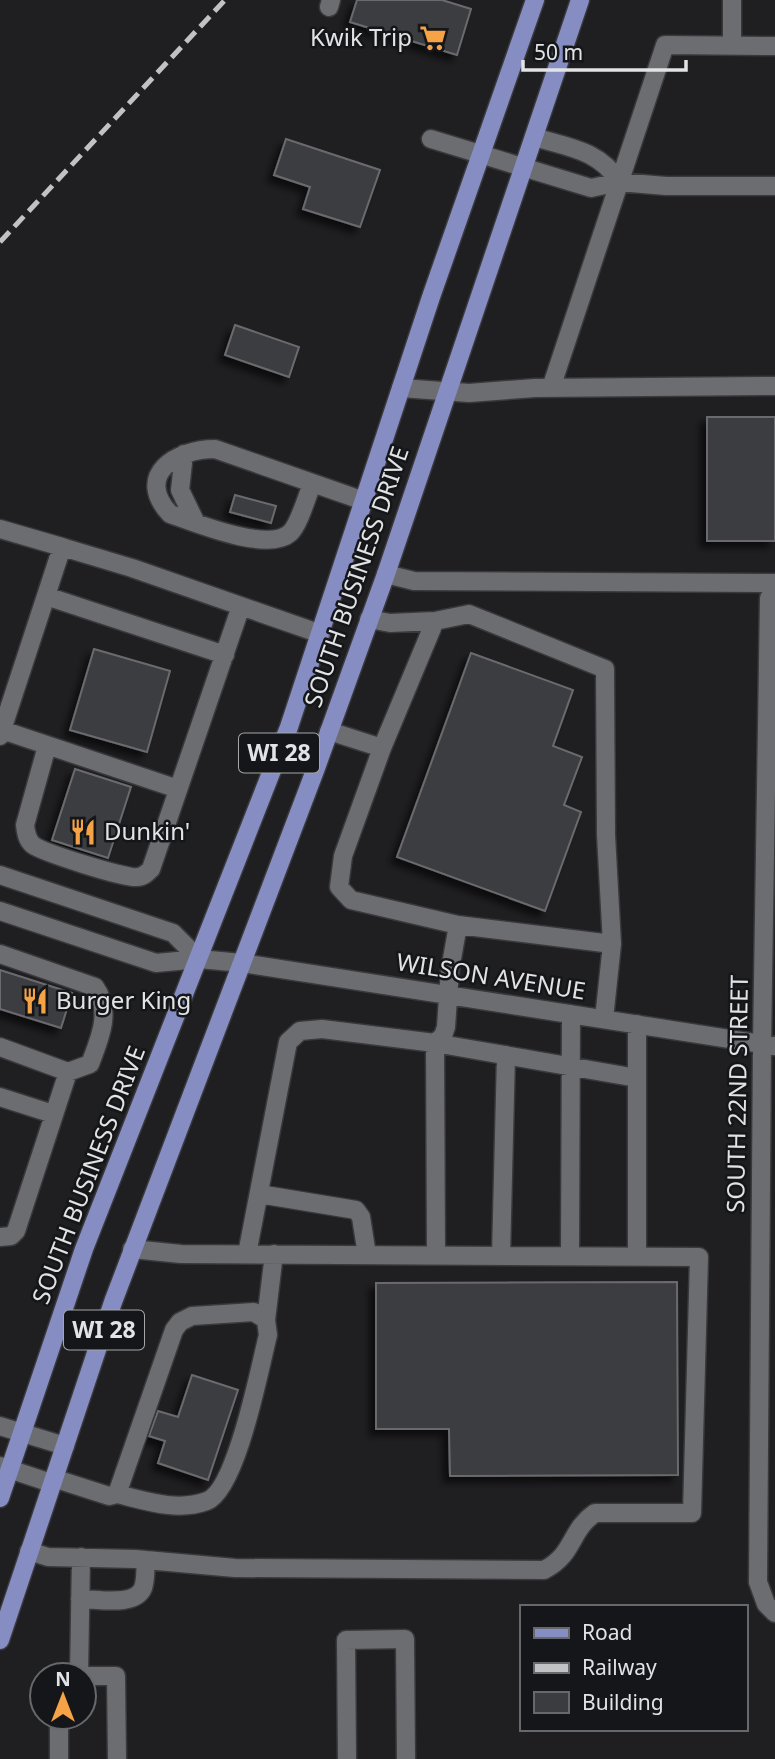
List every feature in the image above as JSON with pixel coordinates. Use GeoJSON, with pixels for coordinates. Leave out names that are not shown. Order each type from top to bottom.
{"type":"FeatureCollection","features":[{"type":"Feature","properties":{"kind":"main road","name":"SOUTH BUSINESS DRIVE"},"geometry":{"type":"LineString","coordinates":[[0,1498],[5,1467],[22,1433],[84,1249],[289,727],[401,388],[535,0]]}},
{"type":"Feature","properties":{"kind":"main road","name":"SOUTH BUSINESS DRIVE"},"geometry":{"type":"LineString","coordinates":[[0,1640],[132,1249],[329,732],[386,574],[580,0]]}},
{"type":"Feature","properties":{"kind":"street"},"geometry":{"type":"LineString","coordinates":[[732,0],[732,46]]}},
{"type":"Feature","properties":{"kind":"street"},"geometry":{"type":"LineString","coordinates":[[551,387],[665,45],[775,46]]}},
{"type":"Feature","properties":{"kind":"street"},"geometry":{"type":"LineString","coordinates":[[534,137],[599,159],[610,167],[619,182]]}},
{"type":"Feature","properties":{"kind":"street"},"geometry":{"type":"LineString","coordinates":[[431,139],[586,187],[601,187],[619,182],[666,186],[775,186]]}},
{"type":"Feature","properties":{"kind":"street"},"geometry":{"type":"LineString","coordinates":[[401,388],[447,392],[551,387],[775,386]]}},
{"type":"Feature","properties":{"kind":"street"},"geometry":{"type":"LineString","coordinates":[[312,484],[291,532],[279,540],[261,540],[170,514],[158,494],[157,481],[163,467],[173,458],[199,449],[215,449],[364,501]]}},
{"type":"Feature","properties":{"kind":"street"},"geometry":{"type":"LineString","coordinates":[[0,529],[132,568],[321,634]]}},
{"type":"Feature","properties":{"kind":"street"},"geometry":{"type":"LineString","coordinates":[[62,547],[1,733],[178,789]]}},
{"type":"Feature","properties":{"kind":"street"},"geometry":{"type":"LineString","coordinates":[[386,574],[414,581],[772,590]]}},
{"type":"Feature","properties":{"kind":"street","name":"SOUTH 22ND STREET"},"geometry":{"type":"LineString","coordinates":[[772,590],[769,1045],[758,1568],[760,1591],[766,1604],[775,1613]]}},
{"type":"Feature","properties":{"kind":"street"},"geometry":{"type":"LineString","coordinates":[[46,596],[225,655]]}},
{"type":"Feature","properties":{"kind":"street"},"geometry":{"type":"LineString","coordinates":[[47,746],[25,825],[27,837],[33,846],[129,877],[140,877],[151,869],[241,606]]}},
{"type":"Feature","properties":{"kind":"street"},"geometry":{"type":"LineString","coordinates":[[369,620],[390,623],[435,621],[470,614],[605,669],[606,835],[611,944],[604,1019]]}},
{"type":"Feature","properties":{"kind":"street"},"geometry":{"type":"LineString","coordinates":[[435,621],[382,748],[343,856],[339,887],[351,900],[458,925],[611,944]]}},
{"type":"Feature","properties":{"kind":"street"},"geometry":{"type":"LineString","coordinates":[[329,732],[382,748]]}},
{"type":"Feature","properties":{"kind":"street"},"geometry":{"type":"LineString","coordinates":[[0,875],[173,933],[199,959]]}},
{"type":"Feature","properties":{"kind":"street","name":"WILSON AVENUE"},"geometry":{"type":"LineString","coordinates":[[0,911],[156,963],[199,959],[242,963],[769,1045]]}},
{"type":"Feature","properties":{"kind":"street"},"geometry":{"type":"LineString","coordinates":[[435,1042],[443,1036],[446,1027],[450,970],[458,925]]}},
{"type":"Feature","properties":{"kind":"street"},"geometry":{"type":"LineString","coordinates":[[0,954],[94,986],[101,996],[104,1022],[90,1064],[68,1072],[0,1047]]}},
{"type":"Feature","properties":{"kind":"street"},"geometry":{"type":"LineString","coordinates":[[570,1256],[571,1014]]}},
{"type":"Feature","properties":{"kind":"street"},"geometry":{"type":"LineString","coordinates":[[637,1024],[637,1257]]}},
{"type":"Feature","properties":{"kind":"street"},"geometry":{"type":"LineString","coordinates":[[247,1254],[288,1042],[300,1031],[322,1029],[435,1042],[637,1078]]}},
{"type":"Feature","properties":{"kind":"street"},"geometry":{"type":"LineString","coordinates":[[435,1042],[436,1255]]}},
{"type":"Feature","properties":{"kind":"street"},"geometry":{"type":"LineString","coordinates":[[502,1256],[506,1055]]}},
{"type":"Feature","properties":{"kind":"street"},"geometry":{"type":"LineString","coordinates":[[0,1237],[11,1236],[16,1231],[68,1072]]}},
{"type":"Feature","properties":{"kind":"street"},"geometry":{"type":"LineString","coordinates":[[0,1097],[53,1114]]}},
{"type":"Feature","properties":{"kind":"street"},"geometry":{"type":"LineString","coordinates":[[259,1194],[356,1210],[361,1217],[366,1255]]}},
{"type":"Feature","properties":{"kind":"street"},"geometry":{"type":"LineString","coordinates":[[29,1551],[48,1557],[146,1560],[235,1568],[544,1570],[565,1556],[578,1530],[586,1519],[595,1513],[692,1513],[699,1257],[160,1253],[132,1249]]}},
{"type":"Feature","properties":{"kind":"street"},"geometry":{"type":"LineString","coordinates":[[5,1467],[109,1496],[117,1494],[165,1506],[211,1500],[235,1460],[245,1429],[268,1335],[266,1320],[274,1254]]}},
{"type":"Feature","properties":{"kind":"street"},"geometry":{"type":"LineString","coordinates":[[117,1494],[174,1330],[180,1322],[192,1316],[254,1312],[266,1320]]}},
{"type":"Feature","properties":{"kind":"street"},"geometry":{"type":"LineString","coordinates":[[0,1426],[65,1446]]}},
{"type":"Feature","properties":{"kind":"street"},"geometry":{"type":"LineString","coordinates":[[79,1661],[81,1557]]}},
{"type":"Feature","properties":{"kind":"street"},"geometry":{"type":"LineString","coordinates":[[80,1599],[130,1600],[138,1597],[144,1586],[146,1560]]}},
{"type":"Feature","properties":{"kind":"street"},"geometry":{"type":"LineString","coordinates":[[347,1759],[346,1640],[405,1639],[406,1759]]}},
{"type":"Feature","properties":{"kind":"street"},"geometry":{"type":"LineString","coordinates":[[98,1676],[116,1675],[117,1759]]}},
{"type":"Feature","properties":{"kind":"street"},"geometry":{"type":"LineString","coordinates":[[59,1731],[59,1759]]}},
{"type":"Feature","properties":{"kind":"building","name":"Kwik Trip"},"geometry":{"type":"Polygon","coordinates":[[[357,0],[442,0],[471,9],[457,55],[350,22],[357,0]]]}},
{"type":"Feature","properties":{"kind":"building"},"geometry":{"type":"Polygon","coordinates":[[[286,139],[380,170],[360,227],[303,209],[310,187],[274,175],[286,139]]]}},
{"type":"Feature","properties":{"kind":"building"},"geometry":{"type":"Polygon","coordinates":[[[235,325],[299,347],[289,377],[225,355],[235,325]]]}},
{"type":"Feature","properties":{"kind":"building"},"geometry":{"type":"Polygon","coordinates":[[[707,417],[775,417],[775,541],[707,541],[707,417]]]}},
{"type":"Feature","properties":{"kind":"building"},"geometry":{"type":"Polygon","coordinates":[[[235,495],[276,506],[271,523],[230,512],[235,495]]]}},
{"type":"Feature","properties":{"kind":"building"},"geometry":{"type":"Polygon","coordinates":[[[94,649],[170,671],[147,752],[70,730],[94,649]]]}},
{"type":"Feature","properties":{"kind":"building"},"geometry":{"type":"Polygon","coordinates":[[[471,653],[573,690],[553,746],[582,757],[564,805],[581,812],[545,911],[397,857],[471,653]]]}},
{"type":"Feature","properties":{"kind":"building"},"geometry":{"type":"Polygon","coordinates":[[[75,769],[131,787],[108,858],[52,840],[75,769]]]}},
{"type":"Feature","properties":{"kind":"building","name":"Burger King"},"geometry":{"type":"Polygon","coordinates":[[[0,970],[72,993],[61,1028],[0,1009],[0,970]]]}},
{"type":"Feature","properties":{"kind":"building"},"geometry":{"type":"Polygon","coordinates":[[[677,1282],[678,1475],[450,1476],[449,1429],[376,1429],[376,1283],[677,1282]]]}},
{"type":"Feature","properties":{"kind":"building"},"geometry":{"type":"Polygon","coordinates":[[[192,1375],[238,1390],[208,1480],[158,1463],[165,1441],[149,1436],[158,1411],[178,1417],[192,1375]]]}},
{"type":"Feature","properties":{"kind":"railway"},"geometry":{"type":"LineString","coordinates":[[0,242],[225,0]]}},
{"type":"Feature","properties":{"kind":"place","name":"Kwik Trip"},"geometry":{"type":"Point","coordinates":[433,38]}},
{"type":"Feature","properties":{"kind":"place","name":"Dunkin'"},"geometry":{"type":"Point","coordinates":[83,832]}},
{"type":"Feature","properties":{"kind":"place","name":"Burger King"},"geometry":{"type":"Point","coordinates":[35,1001]}}]}
